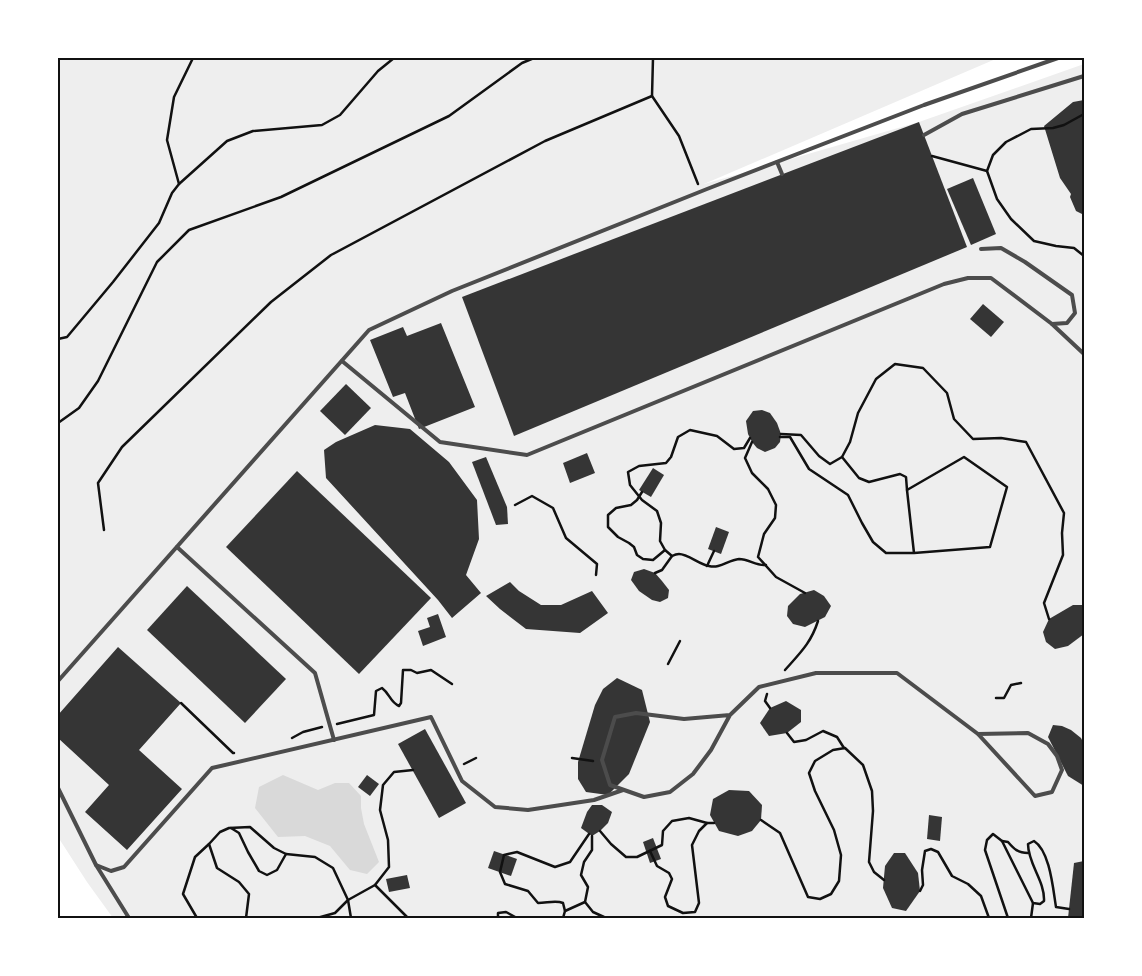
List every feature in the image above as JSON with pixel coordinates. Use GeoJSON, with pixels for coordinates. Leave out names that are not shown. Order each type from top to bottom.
{"type":"FeatureCollection","features":[{"type":"Feature","properties":{"kind":"lane"},"geometry":{"type":"LineString","coordinates":[[58,681],[369,330],[452,291],[777,162],[924,105],[1058,58]]}},
{"type":"Feature","properties":{"kind":"lane"},"geometry":{"type":"LineString","coordinates":[[924,135],[962,114],[1084,76]]}},
{"type":"Feature","properties":{"kind":"lane"},"geometry":{"type":"LineString","coordinates":[[777,162],[782,174]]}},
{"type":"Feature","properties":{"kind":"lane"},"geometry":{"type":"LineString","coordinates":[[981,249],[1002,248],[1026,262],[1072,295],[1075,313],[1067,323],[1052,324]]}},
{"type":"Feature","properties":{"kind":"lane"},"geometry":{"type":"LineString","coordinates":[[342,361],[440,442],[527,456],[935,288],[968,278],[991,278],[1052,324],[1084,354]]}},
{"type":"Feature","properties":{"kind":"lane"},"geometry":{"type":"LineString","coordinates":[[177,546],[314,673],[334,740]]}},
{"type":"Feature","properties":{"kind":"lane"},"geometry":{"type":"LineString","coordinates":[[730,715],[684,719],[636,713],[615,717],[602,760],[610,785],[644,797],[670,792],[693,774],[711,750],[730,715],[759,687],[816,673],[897,673],[978,734],[1035,796],[1052,792],[1062,770],[1057,756],[1048,744],[1028,733],[978,734]]}},
{"type":"Feature","properties":{"kind":"lane"},"geometry":{"type":"LineString","coordinates":[[96,865],[111,871],[124,867],[212,768],[431,717],[462,780],[495,807],[528,810],[594,800],[623,790]]}},
{"type":"Feature","properties":{"kind":"lane"},"geometry":{"type":"LineString","coordinates":[[58,788],[96,865],[129,918]]}},
{"type":"Feature","properties":{"kind":"path"},"geometry":{"type":"LineString","coordinates":[[179,184],[167,140],[174,97],[193,58]]}},
{"type":"Feature","properties":{"kind":"path"},"geometry":{"type":"LineString","coordinates":[[58,338],[67,337],[148,238],[159,223],[172,193],[179,184],[227,141],[253,131],[322,125],[340,115],[378,71],[394,58]]}},
{"type":"Feature","properties":{"kind":"path"},"geometry":{"type":"LineString","coordinates":[[58,423],[79,408],[98,381],[157,262],[189,230],[281,197],[449,116],[522,63],[534,58]]}},
{"type":"Feature","properties":{"kind":"path"},"geometry":{"type":"LineString","coordinates":[[652,58],[652,96],[679,136],[698,186]]}},
{"type":"Feature","properties":{"kind":"path"},"geometry":{"type":"LineString","coordinates":[[104,530],[98,483],[122,447],[271,302],[331,255],[546,141],[652,96]]}},
{"type":"Feature","properties":{"kind":"path"},"geometry":{"type":"LineString","coordinates":[[1084,114],[1064,125],[1053,128],[1031,129],[1006,142],[993,155],[987,171],[997,198],[1011,219],[1034,241],[1074,248],[1084,256]]}},
{"type":"Feature","properties":{"kind":"path"},"geometry":{"type":"LineString","coordinates":[[932,156],[987,171]]}},
{"type":"Feature","properties":{"kind":"path"},"geometry":{"type":"LineString","coordinates":[[907,490],[964,457],[1007,487],[990,547],[914,553],[886,553],[872,542],[848,495],[809,469],[790,437],[781,435],[801,435],[819,456],[830,464],[842,457],[850,442],[858,413],[876,379],[894,364],[922,368],[947,393],[954,419],[972,439],[1001,438],[1026,442],[1064,513],[1062,533],[1064,555],[1044,603],[1050,619]]}},
{"type":"Feature","properties":{"kind":"path"},"geometry":{"type":"LineString","coordinates":[[672,556],[665,550],[660,541],[661,524],[657,511],[642,500],[630,485],[628,472],[639,466],[666,463],[671,457],[678,437],[690,430],[717,436],[734,449],[744,448],[750,438]]}},
{"type":"Feature","properties":{"kind":"path"},"geometry":{"type":"LineString","coordinates":[[752,442],[745,458],[752,473],[768,489],[776,505],[776,518],[764,534],[758,557],[776,577],[805,592]]}},
{"type":"Feature","properties":{"kind":"path"},"geometry":{"type":"LineString","coordinates":[[842,457],[859,478],[869,482],[900,474],[906,477],[914,553]]}},
{"type":"Feature","properties":{"kind":"path"},"geometry":{"type":"LineString","coordinates":[[642,492],[631,505],[616,508],[608,515],[608,526],[618,537],[634,547],[637,555],[644,559],[653,560],[665,550]]}},
{"type":"Feature","properties":{"kind":"path"},"geometry":{"type":"LineString","coordinates":[[515,505],[532,496],[553,508],[566,538],[597,564],[596,575]]}},
{"type":"Feature","properties":{"kind":"path"},"geometry":{"type":"LineString","coordinates":[[707,566],[714,551]]}},
{"type":"Feature","properties":{"kind":"path"},"geometry":{"type":"LineString","coordinates":[[655,573],[662,570],[672,556],[680,554],[707,566],[716,567],[736,559],[743,559],[759,566],[766,565]]}},
{"type":"Feature","properties":{"kind":"path"},"geometry":{"type":"LineString","coordinates":[[800,654],[814,634],[818,621]]}},
{"type":"Feature","properties":{"kind":"path"},"geometry":{"type":"LineString","coordinates":[[668,664],[680,641]]}},
{"type":"Feature","properties":{"kind":"path"},"geometry":{"type":"LineString","coordinates":[[996,698],[1004,698],[1011,685],[1021,683]]}},
{"type":"Feature","properties":{"kind":"path"},"geometry":{"type":"LineString","coordinates":[[787,733],[794,742],[806,740],[823,732],[837,737],[845,748],[863,765],[872,791],[874,811],[869,862],[874,872],[884,880]]}},
{"type":"Feature","properties":{"kind":"path"},"geometry":{"type":"LineString","coordinates":[[761,820],[780,833],[808,897],[820,899],[831,894],[839,881],[841,854],[834,830],[815,792],[810,773],[815,761],[833,750],[845,748]]}},
{"type":"Feature","properties":{"kind":"path"},"geometry":{"type":"LineString","coordinates":[[572,758],[589,761],[602,760]]}},
{"type":"Feature","properties":{"kind":"path"},"geometry":{"type":"LineString","coordinates":[[317,918],[335,913],[348,900],[375,885],[389,867],[388,840],[380,810],[384,785],[394,772],[413,770]]}},
{"type":"Feature","properties":{"kind":"path"},"geometry":{"type":"LineString","coordinates":[[600,831],[626,857],[637,857],[662,845],[663,831],[672,821],[689,818],[714,823]]}},
{"type":"Feature","properties":{"kind":"path"},"geometry":{"type":"LineString","coordinates":[[650,851],[657,866],[669,873],[672,879],[665,897],[668,906],[684,913],[695,912],[699,903],[692,845],[699,830],[707,823]]}},
{"type":"Feature","properties":{"kind":"path"},"geometry":{"type":"LineString","coordinates":[[197,918],[183,894],[195,857],[220,832],[240,826],[250,826],[274,848],[286,854],[314,857],[333,868],[348,900],[352,918]]}},
{"type":"Feature","properties":{"kind":"path"},"geometry":{"type":"LineString","coordinates":[[230,828],[239,833],[259,871],[267,875],[277,870],[286,854]]}},
{"type":"Feature","properties":{"kind":"path"},"geometry":{"type":"LineString","coordinates":[[1009,918],[985,850],[987,840],[993,834],[1002,841],[1033,903],[1031,918]]}},
{"type":"Feature","properties":{"kind":"path"},"geometry":{"type":"LineString","coordinates":[[563,918],[565,911],[563,903],[558,901],[538,903],[528,891],[505,884],[500,872],[504,855],[517,852],[555,867],[570,862],[590,835],[592,850],[584,862],[581,875],[588,887],[585,902],[593,912],[604,918]]}},
{"type":"Feature","properties":{"kind":"path"},"geometry":{"type":"LineString","coordinates":[[1002,841],[1008,842],[1020,853],[1028,853]]}},
{"type":"Feature","properties":{"kind":"path"},"geometry":{"type":"LineString","coordinates":[[1033,903],[1040,904],[1044,901],[1044,893],[1028,853],[1028,844],[1034,841],[1040,844],[1050,871],[1056,907],[1069,909]]}},
{"type":"Feature","properties":{"kind":"path"},"geometry":{"type":"LineString","coordinates":[[209,844],[217,868],[238,882],[249,894],[246,918]]}},
{"type":"Feature","properties":{"kind":"path"},"geometry":{"type":"LineString","coordinates":[[920,891],[923,884],[922,870],[925,851],[931,849],[938,852],[952,876],[968,884],[982,896],[988,918]]}},
{"type":"Feature","properties":{"kind":"path"},"geometry":{"type":"LineString","coordinates":[[375,885],[408,918]]}},
{"type":"Feature","properties":{"kind":"path"},"geometry":{"type":"LineString","coordinates":[[565,911],[585,902]]}},
{"type":"Feature","properties":{"kind":"path"},"geometry":{"type":"LineString","coordinates":[[498,918],[498,913],[506,912],[517,918]]}},
{"type":"Feature","properties":{"kind":"shaded area"},"geometry":{"type":"Polygon","coordinates":[[[58,58],[998,58],[704,184],[919,122],[1084,64],[1084,918],[113,918],[58,837],[58,58]]]}},
{"type":"Feature","properties":{"kind":"shaded area"},"geometry":{"type":"Polygon","coordinates":[[[283,775],[318,790],[335,783],[349,783],[361,796],[364,824],[379,862],[367,874],[350,870],[330,846],[305,836],[278,837],[255,808],[259,787],[283,775]]]}},
{"type":"Feature","properties":{"kind":"building"},"geometry":{"type":"Polygon","coordinates":[[[1084,100],[1084,215],[1076,211],[1070,197],[1071,194],[1060,178],[1044,126],[1073,102],[1084,100]]]}},
{"type":"Feature","properties":{"kind":"building"},"geometry":{"type":"Polygon","coordinates":[[[919,122],[967,247],[514,436],[462,297],[919,122]]]}},
{"type":"Feature","properties":{"kind":"building"},"geometry":{"type":"Polygon","coordinates":[[[973,178],[996,234],[971,245],[947,189],[973,178]]]}},
{"type":"Feature","properties":{"kind":"building"},"geometry":{"type":"Polygon","coordinates":[[[983,304],[1004,322],[991,337],[970,319],[983,304]]]}},
{"type":"Feature","properties":{"kind":"building"},"geometry":{"type":"Polygon","coordinates":[[[441,323],[475,407],[419,429],[405,393],[393,397],[370,340],[403,327],[407,336],[441,323]]]}},
{"type":"Feature","properties":{"kind":"building"},"geometry":{"type":"Polygon","coordinates":[[[346,384],[371,408],[345,435],[320,411],[346,384]]]}},
{"type":"Feature","properties":{"kind":"building"},"geometry":{"type":"Polygon","coordinates":[[[762,410],[770,413],[777,423],[781,434],[780,442],[775,448],[765,452],[757,448],[752,442],[748,434],[746,421],[753,411],[762,410]]]}},
{"type":"Feature","properties":{"kind":"building"},"geometry":{"type":"Polygon","coordinates":[[[375,425],[410,429],[449,462],[477,500],[479,539],[466,575],[481,593],[452,618],[438,600],[326,478],[324,450],[336,442],[375,425]]]}},
{"type":"Feature","properties":{"kind":"building"},"geometry":{"type":"Polygon","coordinates":[[[587,453],[595,473],[570,483],[563,463],[587,453]]]}},
{"type":"Feature","properties":{"kind":"building"},"geometry":{"type":"Polygon","coordinates":[[[486,457],[507,507],[508,524],[496,525],[472,462],[486,457]]]}},
{"type":"Feature","properties":{"kind":"building"},"geometry":{"type":"Polygon","coordinates":[[[653,468],[664,475],[651,497],[639,490],[653,468]]]}},
{"type":"Feature","properties":{"kind":"building"},"geometry":{"type":"Polygon","coordinates":[[[297,471],[431,598],[359,674],[226,547],[297,471]]]}},
{"type":"Feature","properties":{"kind":"building"},"geometry":{"type":"Polygon","coordinates":[[[716,527],[729,532],[721,554],[708,549],[716,527]]]}},
{"type":"Feature","properties":{"kind":"building"},"geometry":{"type":"Polygon","coordinates":[[[644,569],[655,573],[662,581],[669,590],[668,598],[660,602],[652,600],[639,591],[631,580],[634,572],[644,569]]]}},
{"type":"Feature","properties":{"kind":"building"},"geometry":{"type":"Polygon","coordinates":[[[510,582],[519,591],[541,605],[561,605],[592,591],[608,613],[580,633],[526,629],[486,596],[510,582]]]}},
{"type":"Feature","properties":{"kind":"building"},"geometry":{"type":"Polygon","coordinates":[[[187,586],[286,679],[245,723],[147,630],[187,586]]]}},
{"type":"Feature","properties":{"kind":"building"},"geometry":{"type":"Polygon","coordinates":[[[814,590],[824,596],[831,606],[825,617],[805,627],[793,624],[787,616],[788,606],[800,594],[814,590]]]}},
{"type":"Feature","properties":{"kind":"building"},"geometry":{"type":"Polygon","coordinates":[[[1073,605],[1084,605],[1084,634],[1068,646],[1055,649],[1046,642],[1043,632],[1049,619],[1073,605]]]}},
{"type":"Feature","properties":{"kind":"building"},"geometry":{"type":"Polygon","coordinates":[[[438,614],[446,637],[423,646],[418,631],[430,627],[427,618],[438,614]]]}},
{"type":"Feature","properties":{"kind":"building"},"geometry":{"type":"Polygon","coordinates":[[[118,647],[181,703],[139,750],[182,789],[127,850],[85,812],[109,785],[58,738],[58,715],[118,647]]]}},
{"type":"Feature","properties":{"kind":"building"},"geometry":{"type":"Polygon","coordinates":[[[617,678],[642,690],[650,722],[629,774],[608,795],[586,792],[578,779],[578,762],[595,705],[603,689],[617,678]]]}},
{"type":"Feature","properties":{"kind":"building"},"geometry":{"type":"Polygon","coordinates":[[[786,701],[801,710],[801,722],[787,733],[769,736],[760,723],[770,708],[786,701]]]}},
{"type":"Feature","properties":{"kind":"building"},"geometry":{"type":"Polygon","coordinates":[[[1053,725],[1071,730],[1081,738],[1084,744],[1084,786],[1068,776],[1048,737],[1053,725]]]}},
{"type":"Feature","properties":{"kind":"building"},"geometry":{"type":"Polygon","coordinates":[[[425,729],[466,803],[439,818],[398,744],[425,729]]]}},
{"type":"Feature","properties":{"kind":"building"},"geometry":{"type":"Polygon","coordinates":[[[367,775],[379,784],[370,796],[358,787],[367,775]]]}},
{"type":"Feature","properties":{"kind":"building"},"geometry":{"type":"Polygon","coordinates":[[[729,790],[749,791],[762,805],[761,820],[752,831],[738,836],[719,831],[710,815],[713,799],[729,790]]]}},
{"type":"Feature","properties":{"kind":"building"},"geometry":{"type":"Polygon","coordinates":[[[592,805],[602,805],[612,812],[608,823],[592,836],[581,828],[592,805]]]}},
{"type":"Feature","properties":{"kind":"building"},"geometry":{"type":"Polygon","coordinates":[[[929,815],[942,817],[940,841],[927,839],[929,815]]]}},
{"type":"Feature","properties":{"kind":"building"},"geometry":{"type":"Polygon","coordinates":[[[653,838],[661,859],[650,863],[643,842],[653,838]]]}},
{"type":"Feature","properties":{"kind":"building"},"geometry":{"type":"Polygon","coordinates":[[[494,851],[517,859],[511,876],[488,868],[494,851]]]}},
{"type":"Feature","properties":{"kind":"building"},"geometry":{"type":"Polygon","coordinates":[[[894,853],[905,853],[918,873],[920,891],[906,911],[892,908],[883,888],[885,866],[894,853]]]}},
{"type":"Feature","properties":{"kind":"building"},"geometry":{"type":"Polygon","coordinates":[[[1084,861],[1084,918],[1068,918],[1074,863],[1084,861]]]}},
{"type":"Feature","properties":{"kind":"building"},"geometry":{"type":"Polygon","coordinates":[[[407,875],[410,888],[389,892],[386,879],[407,875]]]}}]}
